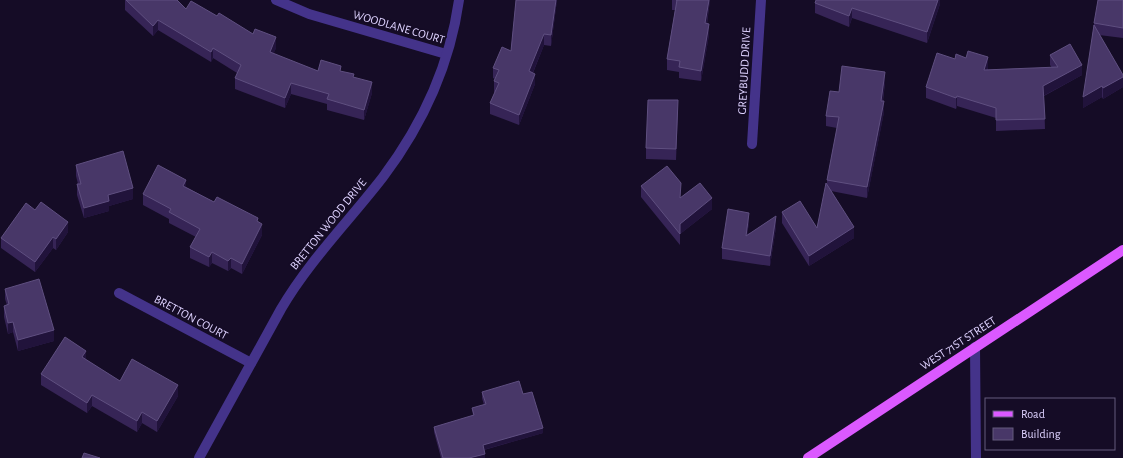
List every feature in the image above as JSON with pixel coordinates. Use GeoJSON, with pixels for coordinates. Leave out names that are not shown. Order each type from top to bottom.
{"type":"FeatureCollection","features":[{"type":"Feature","properties":{"kind":"main road","name":"WEST 71ST STREET"},"geometry":{"type":"LineString","coordinates":[[808,458],[1123,250]]}},
{"type":"Feature","properties":{"kind":"street","name":"WOODLANE COURT"},"geometry":{"type":"LineString","coordinates":[[276,0],[309,14],[446,54]]}},
{"type":"Feature","properties":{"kind":"street","name":"BRETTON WOOD DRIVE"},"geometry":{"type":"LineString","coordinates":[[199,458],[280,309],[295,285],[381,179],[402,149],[427,103],[446,54],[460,0]]}},
{"type":"Feature","properties":{"kind":"street","name":"GREYBUDD DRIVE"},"geometry":{"type":"LineString","coordinates":[[752,144],[761,0]]}},
{"type":"Feature","properties":{"kind":"street","name":"BRETTON COURT"},"geometry":{"type":"LineString","coordinates":[[119,293],[251,363]]}},
{"type":"Feature","properties":{"kind":"street"},"geometry":{"type":"LineString","coordinates":[[975,347],[976,458]]}},
{"type":"Feature","properties":{"kind":"building"},"geometry":{"type":"Polygon","coordinates":[[[126,0],[177,0],[186,9],[191,1],[217,16],[219,13],[253,34],[255,29],[276,37],[270,52],[318,71],[321,60],[341,66],[340,71],[354,74],[353,77],[372,82],[364,110],[327,99],[329,94],[291,83],[285,98],[235,78],[241,65],[213,48],[211,52],[158,20],[153,26],[126,0]]]}},
{"type":"Feature","properties":{"kind":"building"},"geometry":{"type":"Polygon","coordinates":[[[516,0],[556,0],[551,35],[544,34],[529,71],[535,74],[519,115],[490,103],[499,83],[494,81],[499,70],[493,68],[502,47],[511,51],[516,0]]]}},
{"type":"Feature","properties":{"kind":"building"},"geometry":{"type":"Polygon","coordinates":[[[677,0],[709,0],[705,23],[709,24],[701,71],[679,67],[680,61],[667,59],[677,0]]]}},
{"type":"Feature","properties":{"kind":"building"},"geometry":{"type":"Polygon","coordinates":[[[816,0],[938,0],[927,32],[852,8],[849,16],[815,3],[816,0]]]}},
{"type":"Feature","properties":{"kind":"building"},"geometry":{"type":"Polygon","coordinates":[[[1098,0],[1123,0],[1123,28],[1094,23],[1098,0]]]}},
{"type":"Feature","properties":{"kind":"building"},"geometry":{"type":"Polygon","coordinates":[[[1094,25],[1123,77],[1103,88],[1102,86],[1083,97],[1094,25]]]}},
{"type":"Feature","properties":{"kind":"building"},"geometry":{"type":"Polygon","coordinates":[[[1070,44],[1082,65],[1043,86],[1045,119],[996,120],[996,108],[957,96],[956,98],[926,87],[937,53],[955,59],[956,54],[966,58],[968,51],[988,57],[984,70],[1058,67],[1050,55],[1070,44]]]}},
{"type":"Feature","properties":{"kind":"building"},"geometry":{"type":"Polygon","coordinates":[[[842,66],[885,72],[881,101],[884,101],[867,187],[827,180],[839,117],[826,116],[830,91],[839,92],[842,66]]]}},
{"type":"Feature","properties":{"kind":"building"},"geometry":{"type":"Polygon","coordinates":[[[648,100],[678,100],[676,149],[646,148],[648,100]]]}},
{"type":"Feature","properties":{"kind":"building"},"geometry":{"type":"Polygon","coordinates":[[[123,151],[133,188],[108,195],[109,201],[84,208],[77,184],[81,184],[76,165],[123,151]]]}},
{"type":"Feature","properties":{"kind":"building"},"geometry":{"type":"Polygon","coordinates":[[[158,165],[186,180],[183,186],[214,202],[217,197],[258,218],[257,221],[262,224],[242,264],[231,258],[228,261],[212,252],[209,257],[190,247],[200,229],[169,212],[171,209],[143,194],[158,165]]]}},
{"type":"Feature","properties":{"kind":"building"},"geometry":{"type":"Polygon","coordinates":[[[667,166],[681,183],[680,198],[700,183],[712,198],[680,224],[680,234],[641,186],[667,166]]]}},
{"type":"Feature","properties":{"kind":"building"},"geometry":{"type":"Polygon","coordinates":[[[826,183],[854,227],[809,256],[782,212],[800,201],[817,228],[826,183]]]}},
{"type":"Feature","properties":{"kind":"building"},"geometry":{"type":"Polygon","coordinates":[[[41,202],[68,222],[56,239],[53,237],[35,262],[1,238],[26,203],[35,210],[41,202]]]}},
{"type":"Feature","properties":{"kind":"building"},"geometry":{"type":"Polygon","coordinates":[[[728,209],[749,213],[746,236],[776,216],[770,256],[722,248],[728,209]]]}},
{"type":"Feature","properties":{"kind":"building"},"geometry":{"type":"Polygon","coordinates":[[[39,279],[54,330],[18,340],[13,322],[8,323],[4,306],[9,304],[5,289],[39,279]]]}},
{"type":"Feature","properties":{"kind":"building"},"geometry":{"type":"Polygon","coordinates":[[[65,337],[86,351],[82,357],[120,381],[132,359],[178,385],[157,421],[142,412],[137,421],[92,395],[87,403],[41,374],[65,337]]]}},
{"type":"Feature","properties":{"kind":"building"},"geometry":{"type":"Polygon","coordinates":[[[519,381],[523,394],[532,392],[543,428],[483,445],[485,454],[469,458],[443,458],[434,427],[474,415],[472,408],[486,404],[482,392],[519,381]]]}},
{"type":"Feature","properties":{"kind":"building"},"geometry":{"type":"Polygon","coordinates":[[[84,453],[100,458],[82,458],[84,453]]]}}]}
